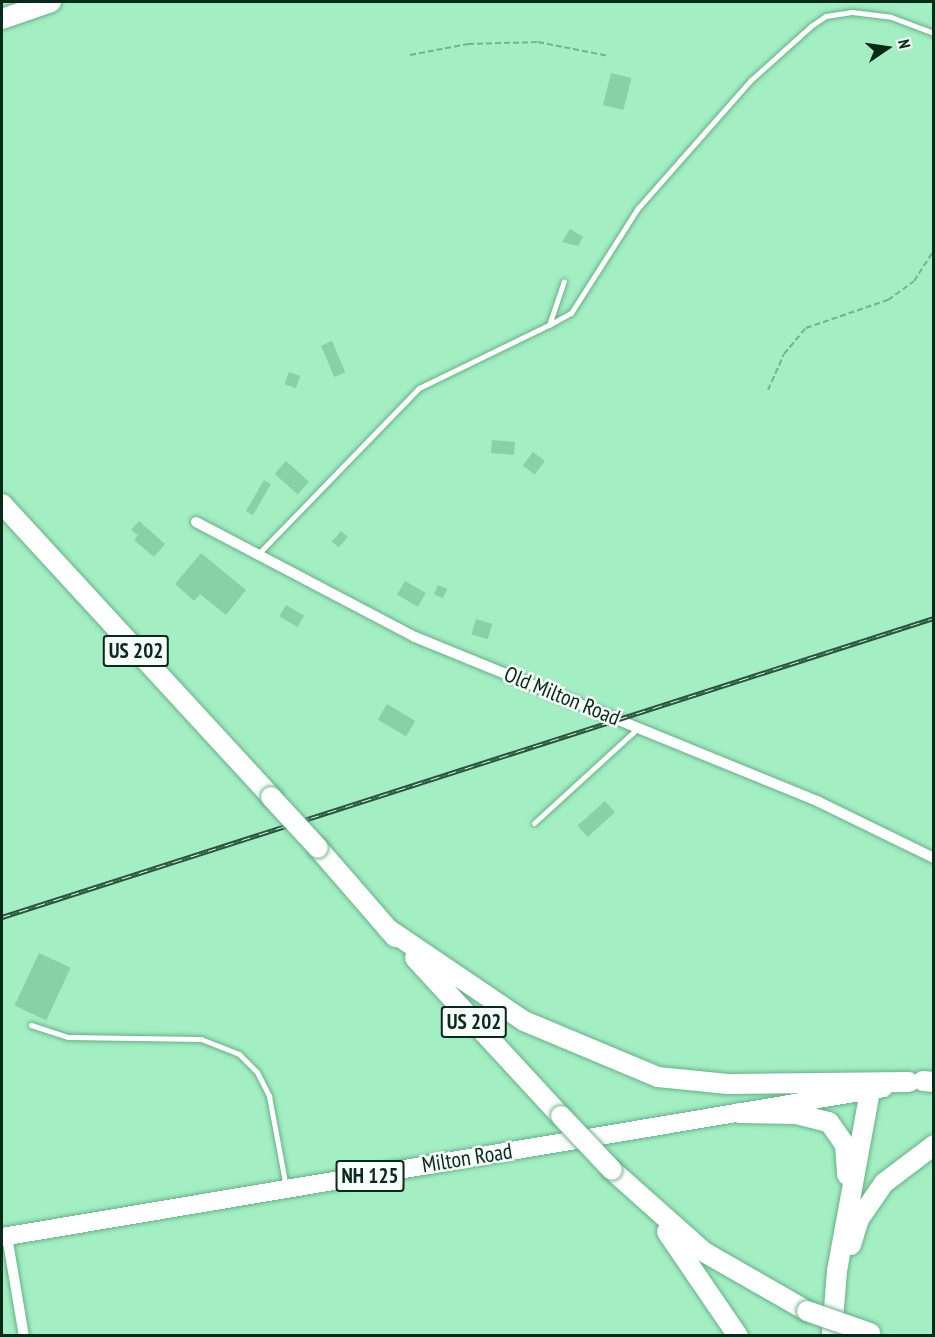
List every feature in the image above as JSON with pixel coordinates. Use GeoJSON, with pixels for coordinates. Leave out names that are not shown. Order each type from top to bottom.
{"type":"FeatureCollection","features":[{"type":"Feature","properties":{"kind":"highway"},"geometry":{"type":"LineString","coordinates":[[2,19],[51,2]]}},
{"type":"Feature","properties":{"kind":"highway","name":"US 202"},"geometry":{"type":"LineString","coordinates":[[2,504],[318,848],[388,929],[643,1202],[712,1290],[738,1335]]}},
{"type":"Feature","properties":{"kind":"highway"},"geometry":{"type":"LineString","coordinates":[[388,929],[524,1021],[658,1077],[728,1084],[925,1081]]}},
{"type":"Feature","properties":{"kind":"highway"},"geometry":{"type":"LineString","coordinates":[[832,1334],[846,1214],[870,1091]]}},
{"type":"Feature","properties":{"kind":"highway"},"geometry":{"type":"LineString","coordinates":[[739,1113],[815,1116],[840,1132],[847,1162],[846,1214]]}},
{"type":"Feature","properties":{"kind":"highway"},"geometry":{"type":"LineString","coordinates":[[832,1334],[859,1219],[884,1184],[933,1145]]}},
{"type":"Feature","properties":{"kind":"highway","name":"US 202"},"geometry":{"type":"LineString","coordinates":[[643,1202],[704,1252],[807,1311],[874,1334]]}},
{"type":"Feature","properties":{"kind":"main road","name":"Milton Road"},"geometry":{"type":"LineString","coordinates":[[4,1237],[925,1081]]}},
{"type":"Feature","properties":{"kind":"street","name":"Old Milton Road"},"geometry":{"type":"LineString","coordinates":[[196,522],[261,551],[415,637],[819,802],[933,858]]}},
{"type":"Feature","properties":{"kind":"street"},"geometry":{"type":"LineString","coordinates":[[4,1237],[24,1335]]}},
{"type":"Feature","properties":{"kind":"lane"},"geometry":{"type":"LineString","coordinates":[[261,551],[419,388],[571,313],[638,208],[751,80],[811,26],[826,16],[852,12],[891,18],[933,33]]}},
{"type":"Feature","properties":{"kind":"lane"},"geometry":{"type":"LineString","coordinates":[[549,325],[564,281]]}},
{"type":"Feature","properties":{"kind":"lane"},"geometry":{"type":"LineString","coordinates":[[534,823],[639,727]]}},
{"type":"Feature","properties":{"kind":"lane"},"geometry":{"type":"LineString","coordinates":[[31,1025],[75,1038],[192,1038],[238,1054],[257,1072],[269,1096],[286,1189]]}},
{"type":"Feature","properties":{"kind":"path"},"geometry":{"type":"LineString","coordinates":[[410,55],[468,44],[538,42],[609,56]]}},
{"type":"Feature","properties":{"kind":"path"},"geometry":{"type":"LineString","coordinates":[[768,390],[784,354],[806,328],[888,300],[914,281],[933,250]]}},
{"type":"Feature","properties":{"kind":"building"},"geometry":{"type":"Polygon","coordinates":[[[611,73],[631,78],[623,110],[603,105],[611,73]]]}},
{"type":"Feature","properties":{"kind":"building"},"geometry":{"type":"Polygon","coordinates":[[[570,229],[583,237],[578,246],[562,242],[570,229]]]}},
{"type":"Feature","properties":{"kind":"building"},"geometry":{"type":"Polygon","coordinates":[[[332,341],[345,372],[334,377],[321,346],[332,341]]]}},
{"type":"Feature","properties":{"kind":"building"},"geometry":{"type":"Polygon","coordinates":[[[289,372],[300,376],[296,388],[285,384],[289,372]]]}},
{"type":"Feature","properties":{"kind":"building"},"geometry":{"type":"Polygon","coordinates":[[[492,440],[515,442],[514,455],[491,453],[492,440]]]}},
{"type":"Feature","properties":{"kind":"building"},"geometry":{"type":"Polygon","coordinates":[[[533,452],[545,461],[535,475],[523,466],[533,452]]]}},
{"type":"Feature","properties":{"kind":"building"},"geometry":{"type":"Polygon","coordinates":[[[286,461],[309,482],[298,494],[275,474],[286,461]]]}},
{"type":"Feature","properties":{"kind":"building"},"geometry":{"type":"Polygon","coordinates":[[[264,480],[271,484],[253,515],[246,511],[264,480]]]}},
{"type":"Feature","properties":{"kind":"building"},"geometry":{"type":"Polygon","coordinates":[[[139,521],[165,544],[154,557],[134,540],[138,535],[131,530],[139,521]]]}},
{"type":"Feature","properties":{"kind":"building"},"geometry":{"type":"Polygon","coordinates":[[[341,531],[348,537],[339,547],[332,542],[341,531]]]}},
{"type":"Feature","properties":{"kind":"building"},"geometry":{"type":"Polygon","coordinates":[[[201,553],[246,590],[226,615],[200,594],[194,601],[175,584],[201,553]]]}},
{"type":"Feature","properties":{"kind":"building"},"geometry":{"type":"Polygon","coordinates":[[[405,581],[426,593],[418,607],[397,595],[405,581]]]}},
{"type":"Feature","properties":{"kind":"building"},"geometry":{"type":"Polygon","coordinates":[[[438,585],[447,589],[443,598],[434,594],[438,585]]]}},
{"type":"Feature","properties":{"kind":"building"},"geometry":{"type":"Polygon","coordinates":[[[286,605],[304,616],[297,627],[279,616],[286,605]]]}},
{"type":"Feature","properties":{"kind":"building"},"geometry":{"type":"Polygon","coordinates":[[[476,619],[492,624],[488,639],[471,634],[476,619]]]}},
{"type":"Feature","properties":{"kind":"building"},"geometry":{"type":"Polygon","coordinates":[[[387,704],[415,721],[406,736],[378,719],[387,704]]]}},
{"type":"Feature","properties":{"kind":"building"},"geometry":{"type":"Polygon","coordinates":[[[605,801],[615,812],[588,837],[578,826],[605,801]]]}},
{"type":"Feature","properties":{"kind":"building"},"geometry":{"type":"Polygon","coordinates":[[[39,953],[71,968],[46,1020],[14,1006],[39,953]]]}},
{"type":"Feature","properties":{"kind":"railway"},"geometry":{"type":"LineString","coordinates":[[2,917],[934,618]]}}]}
